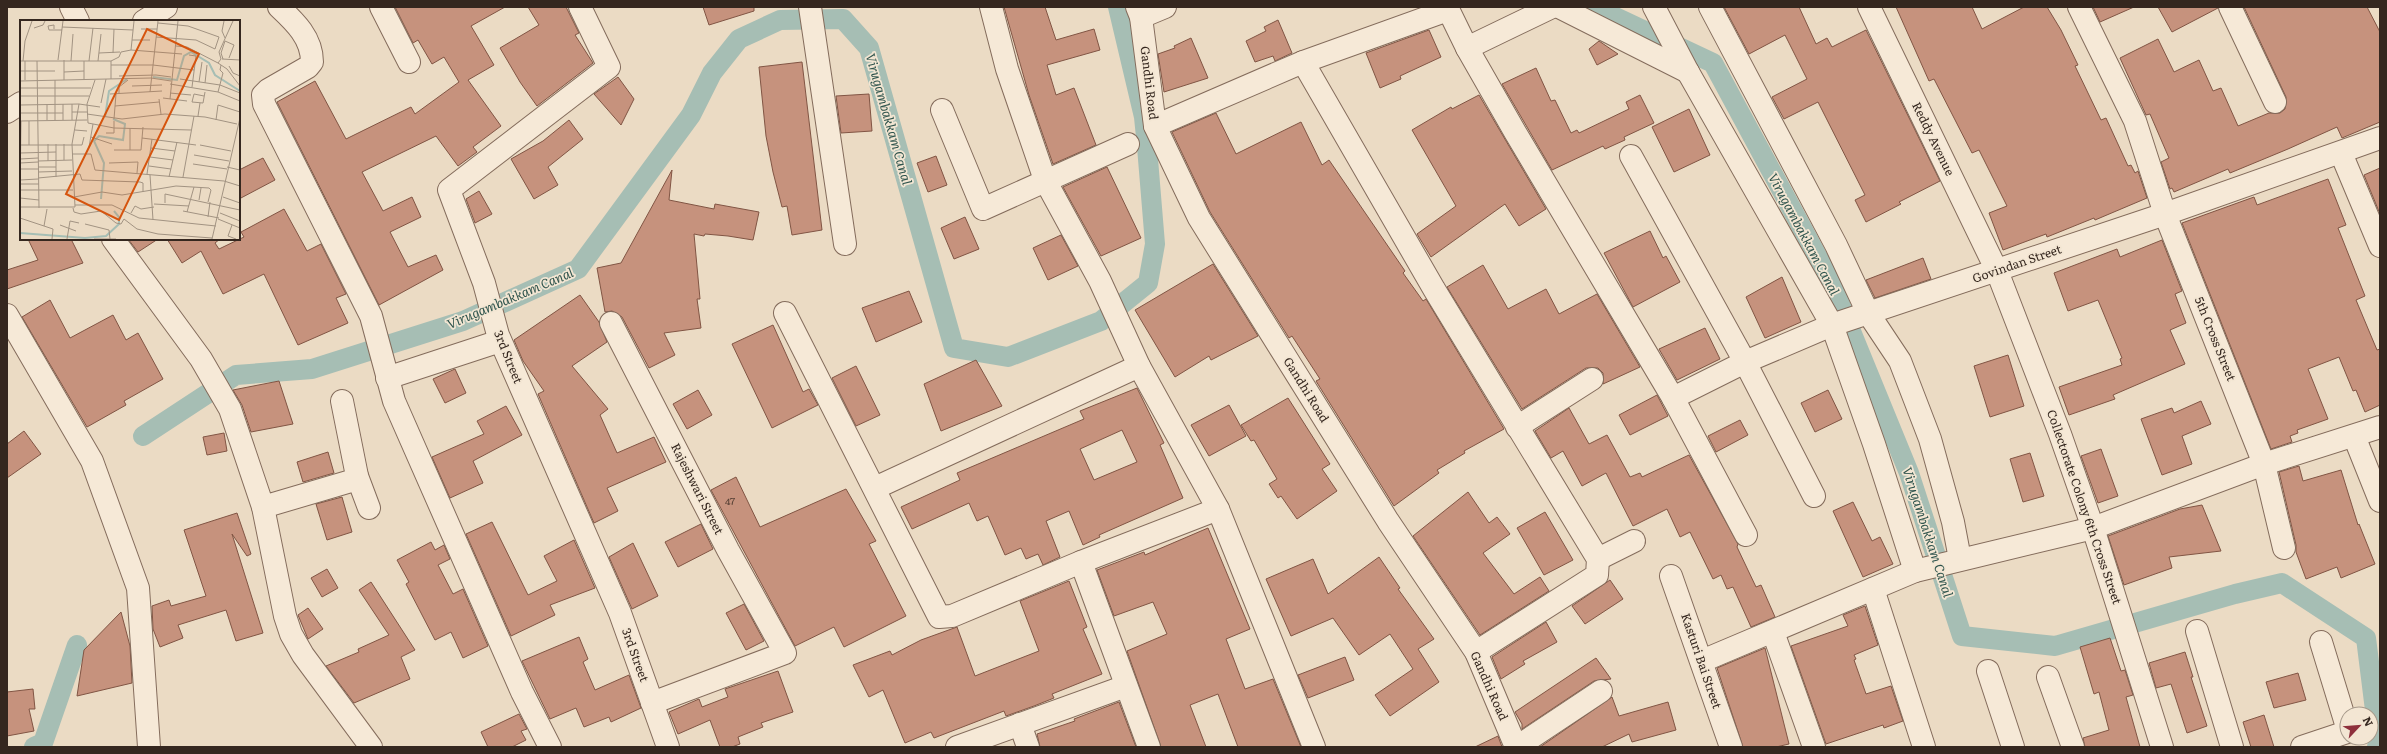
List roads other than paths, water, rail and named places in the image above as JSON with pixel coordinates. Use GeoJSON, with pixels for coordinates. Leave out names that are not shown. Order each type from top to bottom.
{"type":"FeatureCollection","features":[{"type":"Feature","properties":{"kind":"street"},"geometry":{"type":"LineString","coordinates":[[70,7],[77,20]]}},
{"type":"Feature","properties":{"kind":"street"},"geometry":{"type":"LineString","coordinates":[[146,20],[166,7]]}},
{"type":"Feature","properties":{"kind":"street"},"geometry":{"type":"LineString","coordinates":[[279,7],[296,23],[310,44],[312,62],[308,67],[268,90],[263,95],[264,104],[370,316],[394,401],[522,692],[550,747]]}},
{"type":"Feature","properties":{"kind":"street"},"geometry":{"type":"LineString","coordinates":[[381,7],[409,62]]}},
{"type":"Feature","properties":{"kind":"street","name":"3rd Street"},"geometry":{"type":"LineString","coordinates":[[580,7],[610,67],[449,190],[484,283],[499,338],[620,614],[668,747]]}},
{"type":"Feature","properties":{"kind":"street"},"geometry":{"type":"LineString","coordinates":[[810,7],[812,29],[845,244]]}},
{"type":"Feature","properties":{"kind":"street"},"geometry":{"type":"LineString","coordinates":[[991,7],[1007,70],[1044,180],[1100,281],[1128,339],[1139,366],[1218,510],[1314,747]]}},
{"type":"Feature","properties":{"kind":"street"},"geometry":{"type":"LineString","coordinates":[[1139,12],[1165,7]]}},
{"type":"Feature","properties":{"kind":"street"},"geometry":{"type":"LineString","coordinates":[[1467,48],[1552,7]]}},
{"type":"Feature","properties":{"kind":"street"},"geometry":{"type":"LineString","coordinates":[[1559,7],[1688,72]]}},
{"type":"Feature","properties":{"kind":"street"},"geometry":{"type":"LineString","coordinates":[[1710,7],[1836,245],[1868,313],[1900,361],[1930,439],[1953,522],[1960,559]]}},
{"type":"Feature","properties":{"kind":"street","name":"Reddy Avenue"},"geometry":{"type":"LineString","coordinates":[[1869,7],[1997,271]]}},
{"type":"Feature","properties":{"kind":"street","name":"5th Cross Street"},"geometry":{"type":"LineString","coordinates":[[2079,7],[2135,121],[2165,214],[2264,464],[2284,548]]}},
{"type":"Feature","properties":{"kind":"street"},"geometry":{"type":"LineString","coordinates":[[2230,7],[2275,102]]}},
{"type":"Feature","properties":{"kind":"street"},"geometry":{"type":"LineString","coordinates":[[1155,126],[1303,62],[1448,9],[1467,48],[1673,398],[1746,535]]}},
{"type":"Feature","properties":{"kind":"street"},"geometry":{"type":"LineString","coordinates":[[1655,9],[1688,72],[1832,325],[1874,444],[1915,571]]}},
{"type":"Feature","properties":{"kind":"street","name":"Gandhi Road"},"geometry":{"type":"LineString","coordinates":[[1139,12],[1155,126],[1199,218],[1388,521],[1476,652],[1517,747]]}},
{"type":"Feature","properties":{"kind":"street"},"geometry":{"type":"LineString","coordinates":[[1303,62],[1434,289],[1598,559],[1597,575],[1476,652]]}},
{"type":"Feature","properties":{"kind":"street"},"geometry":{"type":"LineString","coordinates":[[942,110],[983,209],[1044,180],[1128,144]]}},
{"type":"Feature","properties":{"kind":"street","name":"Govindan Street"},"geometry":{"type":"LineString","coordinates":[[1673,398],[1745,362],[1832,325],[2165,214],[2380,138]]}},
{"type":"Feature","properties":{"kind":"street"},"geometry":{"type":"LineString","coordinates":[[2341,153],[2380,246]]}},
{"type":"Feature","properties":{"kind":"street"},"geometry":{"type":"LineString","coordinates":[[1631,156],[1745,362],[1814,496]]}},
{"type":"Feature","properties":{"kind":"street"},"geometry":{"type":"LineString","coordinates":[[114,240],[201,359],[230,409],[263,507],[285,616],[291,634],[303,655],[371,747]]}},
{"type":"Feature","properties":{"kind":"street","name":"Collectorate Colony 6th Cross Street"},"geometry":{"type":"LineString","coordinates":[[1997,271],[2060,434],[2093,528],[2162,747]]}},
{"type":"Feature","properties":{"kind":"street"},"geometry":{"type":"LineString","coordinates":[[785,313],[875,488],[939,617],[952,616],[1081,562],[1218,510]]}},
{"type":"Feature","properties":{"kind":"street"},"geometry":{"type":"LineString","coordinates":[[7,314],[92,462],[138,588],[149,747]]}},
{"type":"Feature","properties":{"kind":"street","name":"Rajeshwari Street"},"geometry":{"type":"LineString","coordinates":[[611,323],[728,550],[785,653],[652,703]]}},
{"type":"Feature","properties":{"kind":"street"},"geometry":{"type":"LineString","coordinates":[[385,371],[499,338]]}},
{"type":"Feature","properties":{"kind":"street"},"geometry":{"type":"LineString","coordinates":[[875,488],[1139,366]]}},
{"type":"Feature","properties":{"kind":"street"},"geometry":{"type":"LineString","coordinates":[[1517,426],[1592,378]]}},
{"type":"Feature","properties":{"kind":"street"},"geometry":{"type":"LineString","coordinates":[[342,401],[357,476],[369,508]]}},
{"type":"Feature","properties":{"kind":"street"},"geometry":{"type":"LineString","coordinates":[[1702,661],[1915,571],[2093,528],[2264,464],[2380,427]]}},
{"type":"Feature","properties":{"kind":"street"},"geometry":{"type":"LineString","coordinates":[[2354,436],[2380,501]]}},
{"type":"Feature","properties":{"kind":"street"},"geometry":{"type":"LineString","coordinates":[[263,507],[351,481],[357,476]]}},
{"type":"Feature","properties":{"kind":"street"},"geometry":{"type":"LineString","coordinates":[[1598,559],[1634,541]]}},
{"type":"Feature","properties":{"kind":"street"},"geometry":{"type":"LineString","coordinates":[[1081,562],[1149,747]]}},
{"type":"Feature","properties":{"kind":"street","name":"Kasturi Bai Street"},"geometry":{"type":"LineString","coordinates":[[1670,576],[1702,661],[1731,747]]}},
{"type":"Feature","properties":{"kind":"street"},"geometry":{"type":"LineString","coordinates":[[1872,589],[1924,747]]}},
{"type":"Feature","properties":{"kind":"street"},"geometry":{"type":"LineString","coordinates":[[2197,631],[2232,747]]}},
{"type":"Feature","properties":{"kind":"street"},"geometry":{"type":"LineString","coordinates":[[1773,632],[1814,747]]}},
{"type":"Feature","properties":{"kind":"street"},"geometry":{"type":"LineString","coordinates":[[2321,642],[2341,706]]}},
{"type":"Feature","properties":{"kind":"street"},"geometry":{"type":"LineString","coordinates":[[1988,671],[2013,747]]}},
{"type":"Feature","properties":{"kind":"street"},"geometry":{"type":"LineString","coordinates":[[2048,677],[2073,747]]}},
{"type":"Feature","properties":{"kind":"street"},"geometry":{"type":"LineString","coordinates":[[957,747],[1126,686]]}},
{"type":"Feature","properties":{"kind":"street"},"geometry":{"type":"LineString","coordinates":[[1517,747],[1602,691]]}},
{"type":"Feature","properties":{"kind":"street"},"geometry":{"type":"LineString","coordinates":[[1020,724],[1028,747]]}},
{"type":"Feature","properties":{"kind":"street"},"geometry":{"type":"LineString","coordinates":[[2302,747],[2339,735]]}},
{"type":"Feature","properties":{"kind":"waterway","name":"Virugambakkam Canal"},"geometry":{"type":"LineString","coordinates":[[143,436],[236,375],[312,369],[463,321],[578,269],[691,115],[712,73],[739,39],[780,20],[843,19],[869,48],[954,348],[1008,357],[1101,321],[1148,283],[1155,244],[1144,117],[1118,7]]}},
{"type":"Feature","properties":{"kind":"waterway","name":"Virugambakkam Canal"},"geometry":{"type":"LineString","coordinates":[[1594,7],[1713,63],[1830,280],[1909,473],[1962,636],[2055,646],[2235,594],[2282,583],[2366,638],[2379,742],[2377,747]]}},
{"type":"Feature","properties":{"kind":"waterway","name":"Virugambakkam Canal"},"geometry":{"type":"LineString","coordinates":[[34,747],[43,743],[77,645]]}}]}
